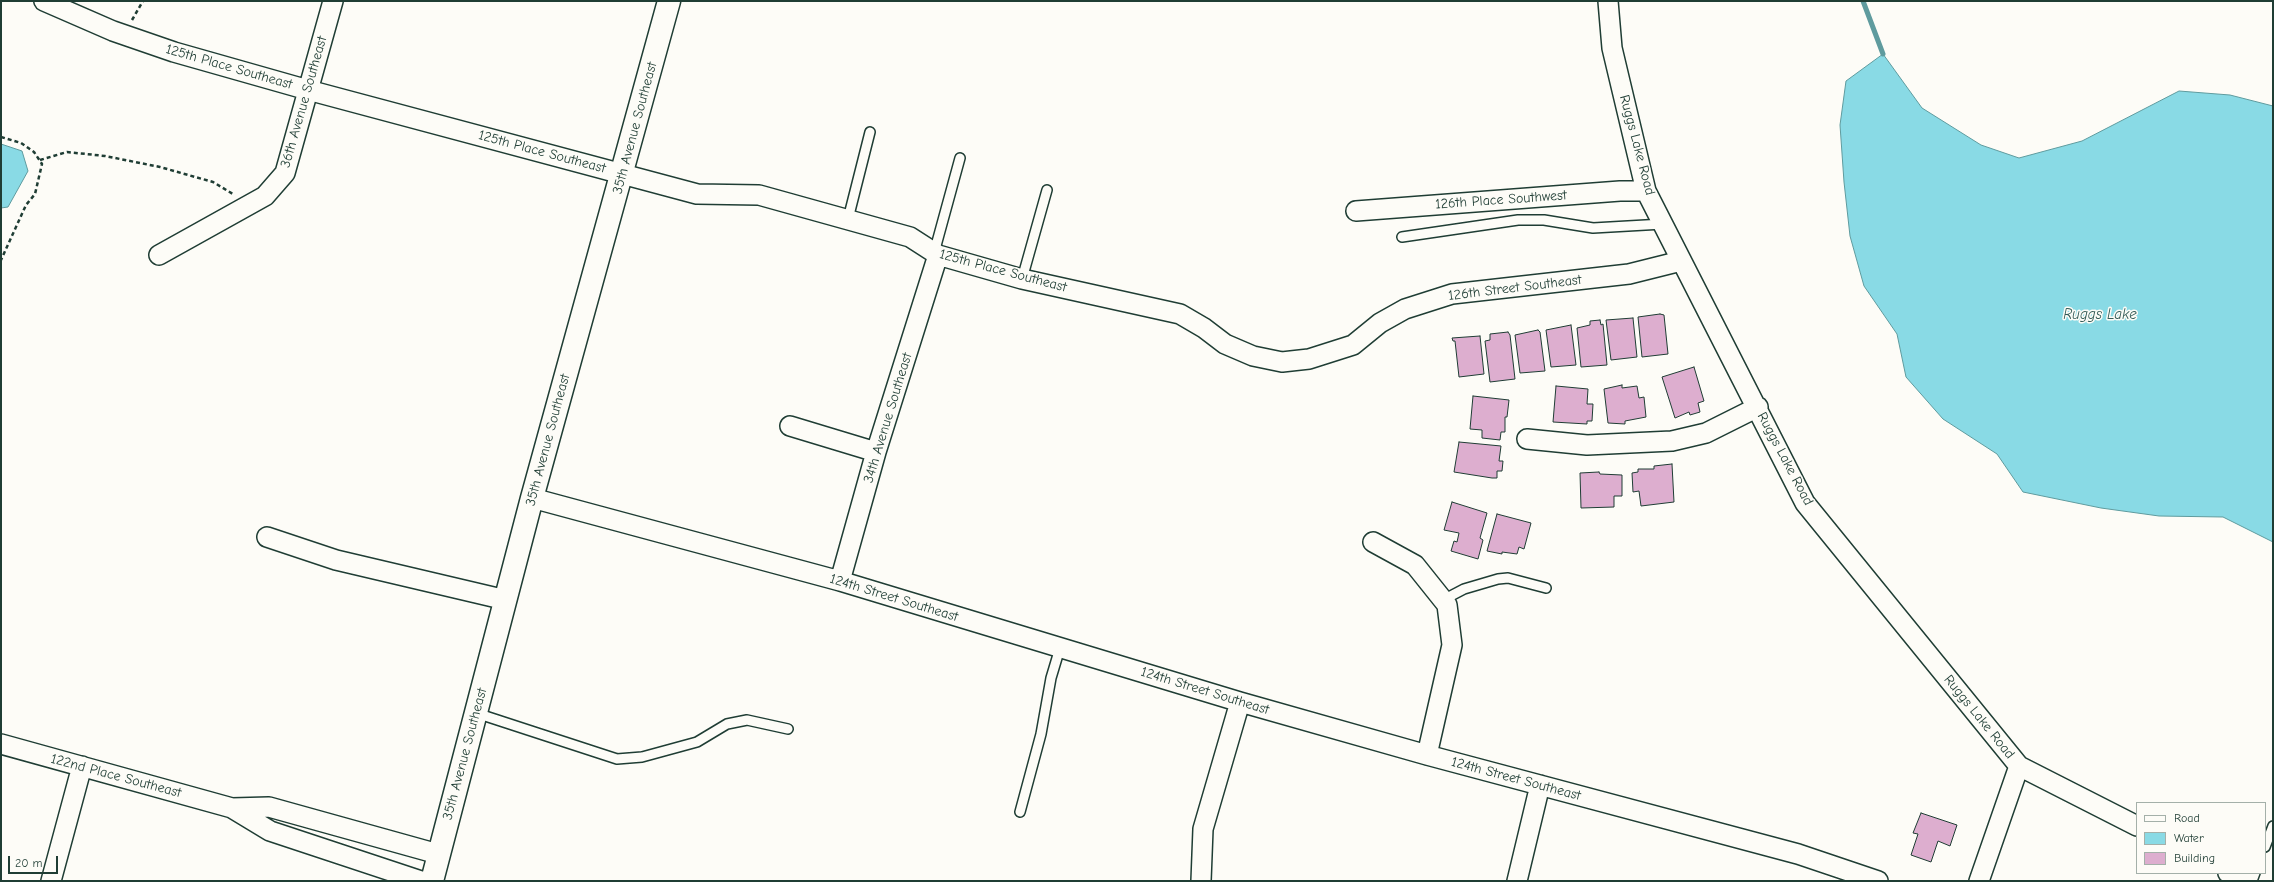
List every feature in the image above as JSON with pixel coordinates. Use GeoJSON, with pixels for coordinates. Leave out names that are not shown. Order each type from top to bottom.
{"type":"FeatureCollection","features":[{"type":"Feature","properties":{"kind":"street","name":"125th Place Southeast"},"geometry":{"type":"LineString","coordinates":[[44,1],[113,31],[174,52],[308,90],[697,194],[759,195],[910,237],[936,254],[1022,279],[1112,300]]}},
{"type":"Feature","properties":{"kind":"street","name":"36th Avenue Southeast"},"geometry":{"type":"LineString","coordinates":[[159,255],[265,196],[285,173],[333,1]]}},
{"type":"Feature","properties":{"kind":"street","name":"35th Avenue Southeast"},"geometry":{"type":"LineString","coordinates":[[432,881],[532,498],[669,1]]}},
{"type":"Feature","properties":{"kind":"street","name":"Ruggs Lake Road"},"geometry":{"type":"LineString","coordinates":[[1608,1],[1612,48],[1646,191],[1758,407],[1805,503],[2019,766],[2136,825]]}},
{"type":"Feature","properties":{"kind":"street","name":"126th Place Southwest"},"geometry":{"type":"LineString","coordinates":[[1356,211],[1620,191],[1646,191]]}},
{"type":"Feature","properties":{"kind":"street","name":"34th Avenue Southeast"},"geometry":{"type":"LineString","coordinates":[[840,581],[876,452],[936,254]]}},
{"type":"Feature","properties":{"kind":"street","name":"126th Street Southeast"},"geometry":{"type":"LineString","coordinates":[[1112,300],[1180,314],[1204,328],[1225,344],[1252,356],[1282,362],[1309,359],[1353,345],[1380,323],[1405,309],[1452,294],[1629,274],[1681,261]]}},
{"type":"Feature","properties":{"kind":"street"},"geometry":{"type":"LineString","coordinates":[[1527,439],[1587,444],[1672,441],[1706,433],[1758,407]]}},
{"type":"Feature","properties":{"kind":"street"},"geometry":{"type":"LineString","coordinates":[[790,426],[876,452]]}},
{"type":"Feature","properties":{"kind":"street","name":"124th Street Southeast"},"geometry":{"type":"LineString","coordinates":[[532,498],[840,581],[1240,702],[1427,755],[1798,854],[1878,881]]}},
{"type":"Feature","properties":{"kind":"street"},"geometry":{"type":"LineString","coordinates":[[267,537],[336,560],[506,600]]}},
{"type":"Feature","properties":{"kind":"street"},"geometry":{"type":"LineString","coordinates":[[1373,542],[1415,565],[1447,606],[1452,645],[1427,755]]}},
{"type":"Feature","properties":{"kind":"street"},"geometry":{"type":"LineString","coordinates":[[1200,881],[1203,829],[1240,702]]}},
{"type":"Feature","properties":{"kind":"street","name":"122nd Place Southeast"},"geometry":{"type":"LineString","coordinates":[[1,744],[232,808],[270,831],[421,881]]}},
{"type":"Feature","properties":{"kind":"street"},"geometry":{"type":"LineString","coordinates":[[51,881],[82,766]]}},
{"type":"Feature","properties":{"kind":"street"},"geometry":{"type":"LineString","coordinates":[[1979,881],[2019,766]]}},
{"type":"Feature","properties":{"kind":"street"},"geometry":{"type":"LineString","coordinates":[[1517,881],[1540,785]]}},
{"type":"Feature","properties":{"kind":"street","name":"122nd Place Southeast"},"geometry":{"type":"LineString","coordinates":[[232,808],[269,807],[438,854]]}},
{"type":"Feature","properties":{"kind":"street"},"geometry":{"type":"LineString","coordinates":[[2230,874],[2245,881]]}},
{"type":"Feature","properties":{"kind":"lane"},"geometry":{"type":"LineString","coordinates":[[848,219],[870,132]]}},
{"type":"Feature","properties":{"kind":"lane"},"geometry":{"type":"LineString","coordinates":[[936,254],[960,158]]}},
{"type":"Feature","properties":{"kind":"lane"},"geometry":{"type":"LineString","coordinates":[[1022,279],[1047,190]]}},
{"type":"Feature","properties":{"kind":"lane"},"geometry":{"type":"LineString","coordinates":[[1402,237],[1518,220],[1544,220],[1593,228],[1663,224]]}},
{"type":"Feature","properties":{"kind":"lane"},"geometry":{"type":"LineString","coordinates":[[1443,600],[1464,589],[1498,579],[1508,578],[1546,588]]}},
{"type":"Feature","properties":{"kind":"lane"},"geometry":{"type":"LineString","coordinates":[[1020,812],[1041,734],[1051,678],[1060,648]]}},
{"type":"Feature","properties":{"kind":"lane"},"geometry":{"type":"LineString","coordinates":[[476,713],[617,759],[642,757],[697,742],[727,724],[748,720],[788,729]]}},
{"type":"Feature","properties":{"kind":"lane"},"geometry":{"type":"LineString","coordinates":[[2266,844],[2273,826]]}},
{"type":"Feature","properties":{"kind":"path"},"geometry":{"type":"LineString","coordinates":[[1,137],[21,143],[34,152],[42,164],[35,194],[26,205],[1,260]]}},
{"type":"Feature","properties":{"kind":"path"},"geometry":{"type":"LineString","coordinates":[[40,160],[67,152],[105,156],[160,167],[213,182],[231,192],[246,207]]}},
{"type":"Feature","properties":{"kind":"water","name":"Ruggs Lake"},"geometry":{"type":"Polygon","coordinates":[[[1883,54],[1922,108],[1981,145],[2019,158],[2082,141],[2179,91],[2230,95],[2273,106],[2273,542],[2223,517],[2159,516],[2101,508],[2023,492],[1997,454],[1943,419],[1906,377],[1897,334],[1864,286],[1850,236],[1844,182],[1840,125],[1846,81],[1883,54]]]}},
{"type":"Feature","properties":{"kind":"water"},"geometry":{"type":"Polygon","coordinates":[[[1,144],[22,151],[28,171],[8,207],[1,208],[1,144]]]}},
{"type":"Feature","properties":{"kind":"building"},"geometry":{"type":"Polygon","coordinates":[[[1660,314],[1664,315],[1668,354],[1642,357],[1638,317],[1660,314]]]}},
{"type":"Feature","properties":{"kind":"building"},"geometry":{"type":"Polygon","coordinates":[[[1633,318],[1637,357],[1611,360],[1606,320],[1633,318]]]}},
{"type":"Feature","properties":{"kind":"building"},"geometry":{"type":"Polygon","coordinates":[[[1600,320],[1601,325],[1603,324],[1607,365],[1581,367],[1577,328],[1590,325],[1590,321],[1600,320]]]}},
{"type":"Feature","properties":{"kind":"building"},"geometry":{"type":"Polygon","coordinates":[[[1571,325],[1576,365],[1551,367],[1546,330],[1571,325]]]}},
{"type":"Feature","properties":{"kind":"building"},"geometry":{"type":"Polygon","coordinates":[[[1538,330],[1540,332],[1545,371],[1520,373],[1515,335],[1538,330]]]}},
{"type":"Feature","properties":{"kind":"building"},"geometry":{"type":"Polygon","coordinates":[[[1508,332],[1510,335],[1515,379],[1490,382],[1485,341],[1490,340],[1490,334],[1508,332]]]}},
{"type":"Feature","properties":{"kind":"building"},"geometry":{"type":"Polygon","coordinates":[[[1480,336],[1484,374],[1459,377],[1455,341],[1453,341],[1452,338],[1480,336]]]}},
{"type":"Feature","properties":{"kind":"building"},"geometry":{"type":"Polygon","coordinates":[[[1694,367],[1704,401],[1698,403],[1700,412],[1690,415],[1689,412],[1675,418],[1662,377],[1694,367]]]}},
{"type":"Feature","properties":{"kind":"building"},"geometry":{"type":"Polygon","coordinates":[[[1622,385],[1622,388],[1637,386],[1639,398],[1644,397],[1646,417],[1625,421],[1625,424],[1608,423],[1604,389],[1622,385]]]}},
{"type":"Feature","properties":{"kind":"building"},"geometry":{"type":"Polygon","coordinates":[[[1556,386],[1588,389],[1587,404],[1593,404],[1592,421],[1587,421],[1587,424],[1553,422],[1556,386]]]}},
{"type":"Feature","properties":{"kind":"building"},"geometry":{"type":"Polygon","coordinates":[[[1473,396],[1509,400],[1507,417],[1505,417],[1505,432],[1501,432],[1500,440],[1482,438],[1482,430],[1470,429],[1473,396]]]}},
{"type":"Feature","properties":{"kind":"building"},"geometry":{"type":"Polygon","coordinates":[[[1459,442],[1501,446],[1499,461],[1503,461],[1502,471],[1497,471],[1497,478],[1454,472],[1459,442]]]}},
{"type":"Feature","properties":{"kind":"building"},"geometry":{"type":"Polygon","coordinates":[[[1672,464],[1674,502],[1641,506],[1639,491],[1633,492],[1632,473],[1638,472],[1638,469],[1654,469],[1654,466],[1672,464]]]}},
{"type":"Feature","properties":{"kind":"building"},"geometry":{"type":"Polygon","coordinates":[[[1599,472],[1600,474],[1622,475],[1622,496],[1614,496],[1614,507],[1581,508],[1580,473],[1599,472]]]}},
{"type":"Feature","properties":{"kind":"building"},"geometry":{"type":"Polygon","coordinates":[[[1452,502],[1487,513],[1480,538],[1483,540],[1478,559],[1451,551],[1454,541],[1457,542],[1459,533],[1444,530],[1452,502]]]}},
{"type":"Feature","properties":{"kind":"building"},"geometry":{"type":"Polygon","coordinates":[[[1497,514],[1531,523],[1524,549],[1519,547],[1517,554],[1502,552],[1502,554],[1487,551],[1497,514]]]}},
{"type":"Feature","properties":{"kind":"building"},"geometry":{"type":"Polygon","coordinates":[[[1921,813],[1957,825],[1950,846],[1938,841],[1931,862],[1911,855],[1918,834],[1913,833],[1921,813]]]}},
{"type":"Feature","properties":{"kind":"waterway"},"geometry":{"type":"LineString","coordinates":[[1863,1],[1883,54]]}}]}
